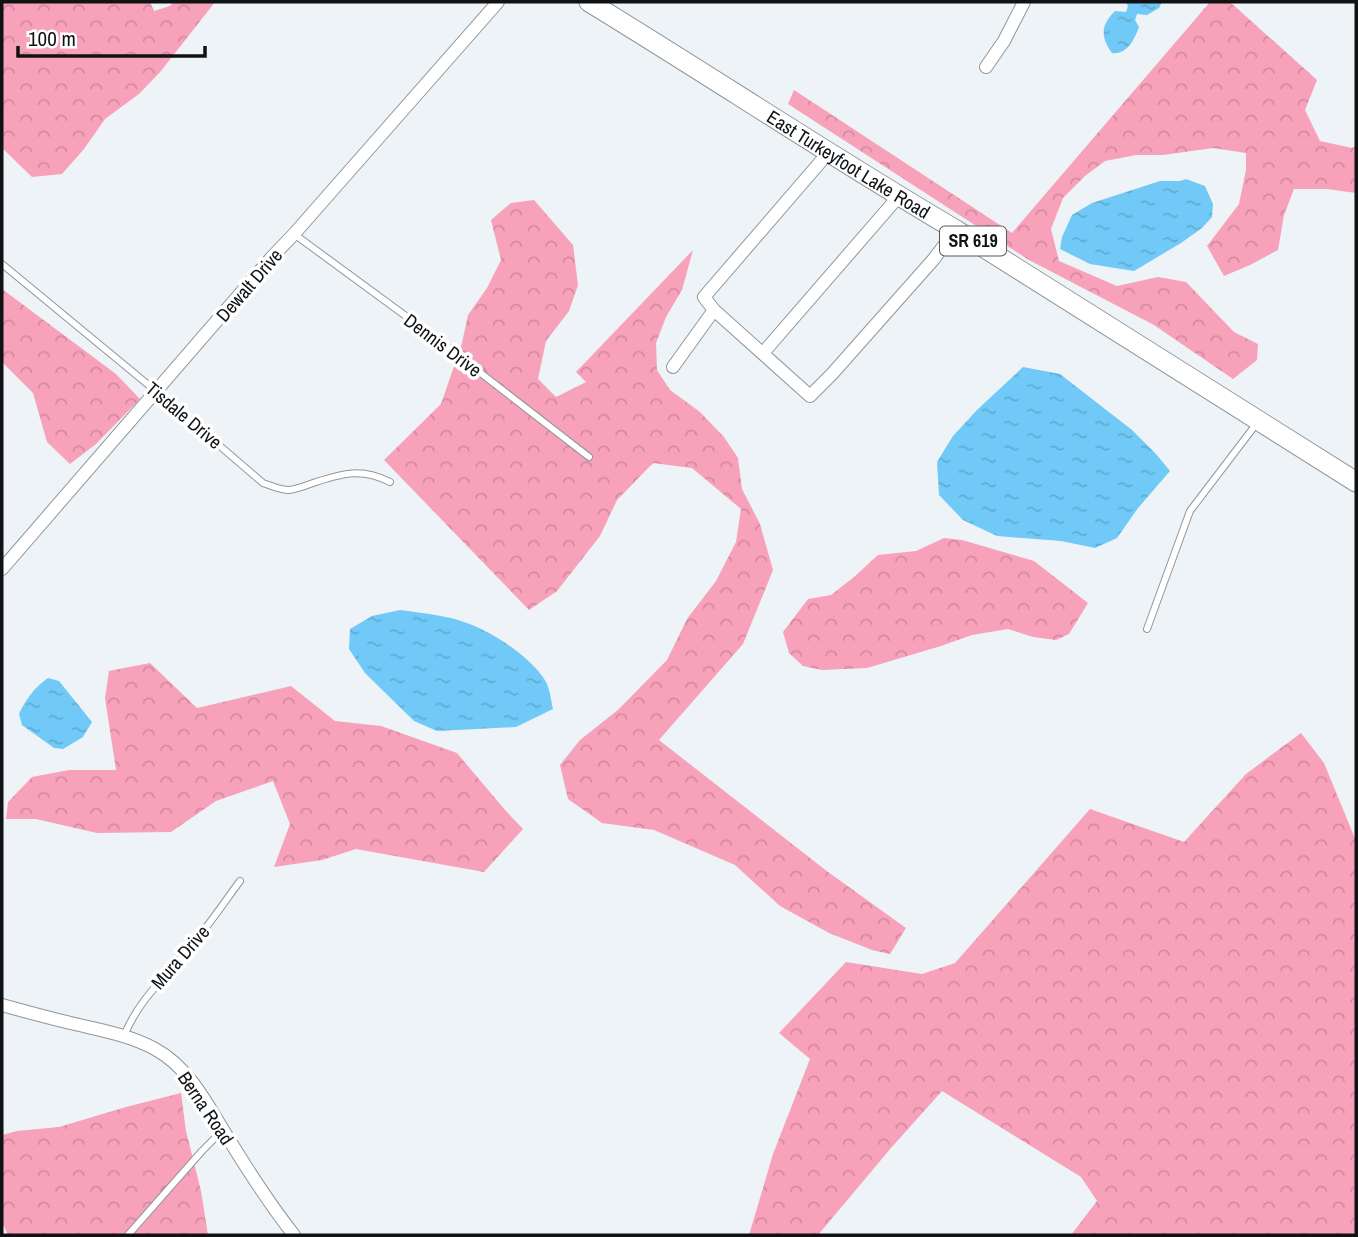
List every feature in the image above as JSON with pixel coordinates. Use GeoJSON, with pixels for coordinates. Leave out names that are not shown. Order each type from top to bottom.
{"type":"FeatureCollection","features":[{"type":"Feature","properties":{"kind":"main road","name":"East Turkeyfoot Lake Road"},"geometry":{"type":"LineString","coordinates":[[589,2],[1356,482]]}},
{"type":"Feature","properties":{"kind":"street","name":"Dewalt Drive"},"geometry":{"type":"LineString","coordinates":[[2,569],[272,257],[498,2]]}},
{"type":"Feature","properties":{"kind":"street"},"geometry":{"type":"LineString","coordinates":[[986,67],[1004,41],[1024,2]]}},
{"type":"Feature","properties":{"kind":"street"},"geometry":{"type":"LineString","coordinates":[[830,152],[704,297],[714,310],[810,396],[933,260],[956,230]]}},
{"type":"Feature","properties":{"kind":"street"},"geometry":{"type":"LineString","coordinates":[[763,353],[899,196]]}},
{"type":"Feature","properties":{"kind":"street"},"geometry":{"type":"LineString","coordinates":[[673,367],[714,310]]}},
{"type":"Feature","properties":{"kind":"street","name":"Berna Road"},"geometry":{"type":"LineString","coordinates":[[2,1005],[124,1036],[169,1058],[199,1090],[260,1190],[294,1235]]}},
{"type":"Feature","properties":{"kind":"lane","name":"Dennis Drive"},"geometry":{"type":"LineString","coordinates":[[294,234],[433,336],[589,457]]}},
{"type":"Feature","properties":{"kind":"lane","name":"Tisdale Drive"},"geometry":{"type":"LineString","coordinates":[[2,264],[157,391],[263,483],[288,490],[351,472],[379,477],[390,482]]}},
{"type":"Feature","properties":{"kind":"lane"},"geometry":{"type":"LineString","coordinates":[[1147,629],[1190,511],[1258,422]]}},
{"type":"Feature","properties":{"kind":"lane","name":"Mura Drive"},"geometry":{"type":"LineString","coordinates":[[124,1036],[131,1018],[145,998],[210,923],[240,881]]}},
{"type":"Feature","properties":{"kind":"lane"},"geometry":{"type":"LineString","coordinates":[[128,1235],[223,1130]]}},
{"type":"Feature","properties":{"kind":"green space"},"geometry":{"type":"Polygon","coordinates":[[[2,2],[150,2],[154,11],[170,6],[173,2],[215,2],[161,71],[139,94],[105,119],[62,174],[32,177],[2,148],[2,2]]]}},
{"type":"Feature","properties":{"kind":"green space"},"geometry":{"type":"Polygon","coordinates":[[[1210,2],[1230,2],[1317,80],[1305,110],[1320,141],[1352,148],[1356,146],[1356,193],[1327,189],[1294,189],[1284,215],[1278,250],[1224,276],[1207,246],[1239,204],[1246,170],[1246,153],[1213,148],[1163,155],[1136,155],[1105,161],[1063,198],[1051,229],[1059,261],[1117,286],[1158,277],[1186,282],[1234,332],[1258,344],[1257,360],[1233,379],[1154,325],[1029,260],[788,104],[794,90],[1012,233],[1210,2]]]}},
{"type":"Feature","properties":{"kind":"green space"},"geometry":{"type":"Polygon","coordinates":[[[534,200],[573,245],[578,285],[569,311],[546,341],[538,379],[556,397],[586,382],[576,372],[693,250],[682,290],[666,317],[656,343],[657,370],[670,390],[700,412],[724,437],[738,458],[742,489],[760,524],[773,570],[743,644],[659,740],[828,872],[906,928],[890,954],[829,933],[780,906],[735,865],[654,830],[602,823],[568,799],[560,765],[580,740],[619,709],[667,660],[687,619],[716,581],[736,542],[741,509],[692,468],[653,463],[617,500],[600,536],[557,591],[529,610],[384,460],[441,404],[462,343],[468,315],[487,288],[501,260],[491,220],[511,203],[534,200]]]}},
{"type":"Feature","properties":{"kind":"green space"},"geometry":{"type":"Polygon","coordinates":[[[2,289],[116,374],[140,399],[96,444],[70,464],[47,442],[33,393],[2,362],[2,289]]]}},
{"type":"Feature","properties":{"kind":"green space"},"geometry":{"type":"Polygon","coordinates":[[[944,538],[962,540],[1034,561],[1088,603],[1069,634],[1056,640],[1033,637],[1008,629],[972,635],[867,668],[822,670],[803,666],[789,653],[783,632],[808,599],[831,595],[878,555],[916,551],[944,538]]]}},
{"type":"Feature","properties":{"kind":"green space"},"geometry":{"type":"Polygon","coordinates":[[[150,663],[197,708],[291,686],[335,721],[381,726],[457,753],[523,829],[484,872],[356,849],[322,860],[274,867],[290,824],[273,781],[216,801],[171,832],[97,833],[36,819],[6,819],[8,802],[32,777],[69,770],[116,770],[105,698],[109,671],[150,663]]]}},
{"type":"Feature","properties":{"kind":"green space"},"geometry":{"type":"Polygon","coordinates":[[[1301,733],[1324,763],[1356,841],[1356,1235],[1071,1235],[1097,1201],[1081,1177],[942,1091],[818,1235],[749,1235],[773,1154],[810,1059],[779,1033],[846,962],[922,974],[955,963],[1090,809],[1184,842],[1246,774],[1301,733]]]}},
{"type":"Feature","properties":{"kind":"green space"},"geometry":{"type":"Polygon","coordinates":[[[181,1093],[186,1131],[201,1191],[208,1235],[8,1235],[4,1226],[2,1227],[2,1135],[59,1127],[181,1093]]]}},
{"type":"Feature","properties":{"kind":"water"},"geometry":{"type":"Polygon","coordinates":[[[1126,2],[1162,2],[1159,8],[1147,15],[1137,14],[1135,20],[1139,27],[1132,41],[1122,52],[1112,53],[1105,41],[1105,26],[1115,11],[1126,12],[1126,2]]]}},
{"type":"Feature","properties":{"kind":"water"},"geometry":{"type":"Polygon","coordinates":[[[1186,179],[1205,186],[1213,204],[1212,217],[1181,243],[1134,271],[1090,264],[1060,249],[1062,237],[1072,215],[1092,203],[1160,181],[1186,179]]]}},
{"type":"Feature","properties":{"kind":"water"},"geometry":{"type":"Polygon","coordinates":[[[1023,367],[1060,374],[1132,430],[1170,471],[1138,508],[1117,538],[1095,548],[1061,541],[997,536],[963,520],[939,495],[937,462],[953,436],[1023,367]]]}},
{"type":"Feature","properties":{"kind":"water"},"geometry":{"type":"Polygon","coordinates":[[[400,610],[456,620],[498,638],[540,673],[547,685],[553,709],[516,727],[437,731],[414,721],[365,673],[349,649],[350,629],[372,616],[400,610]]]}},
{"type":"Feature","properties":{"kind":"water"},"geometry":{"type":"Polygon","coordinates":[[[48,678],[59,681],[92,722],[83,737],[63,749],[54,748],[22,725],[19,714],[31,694],[48,678]]]}}]}
